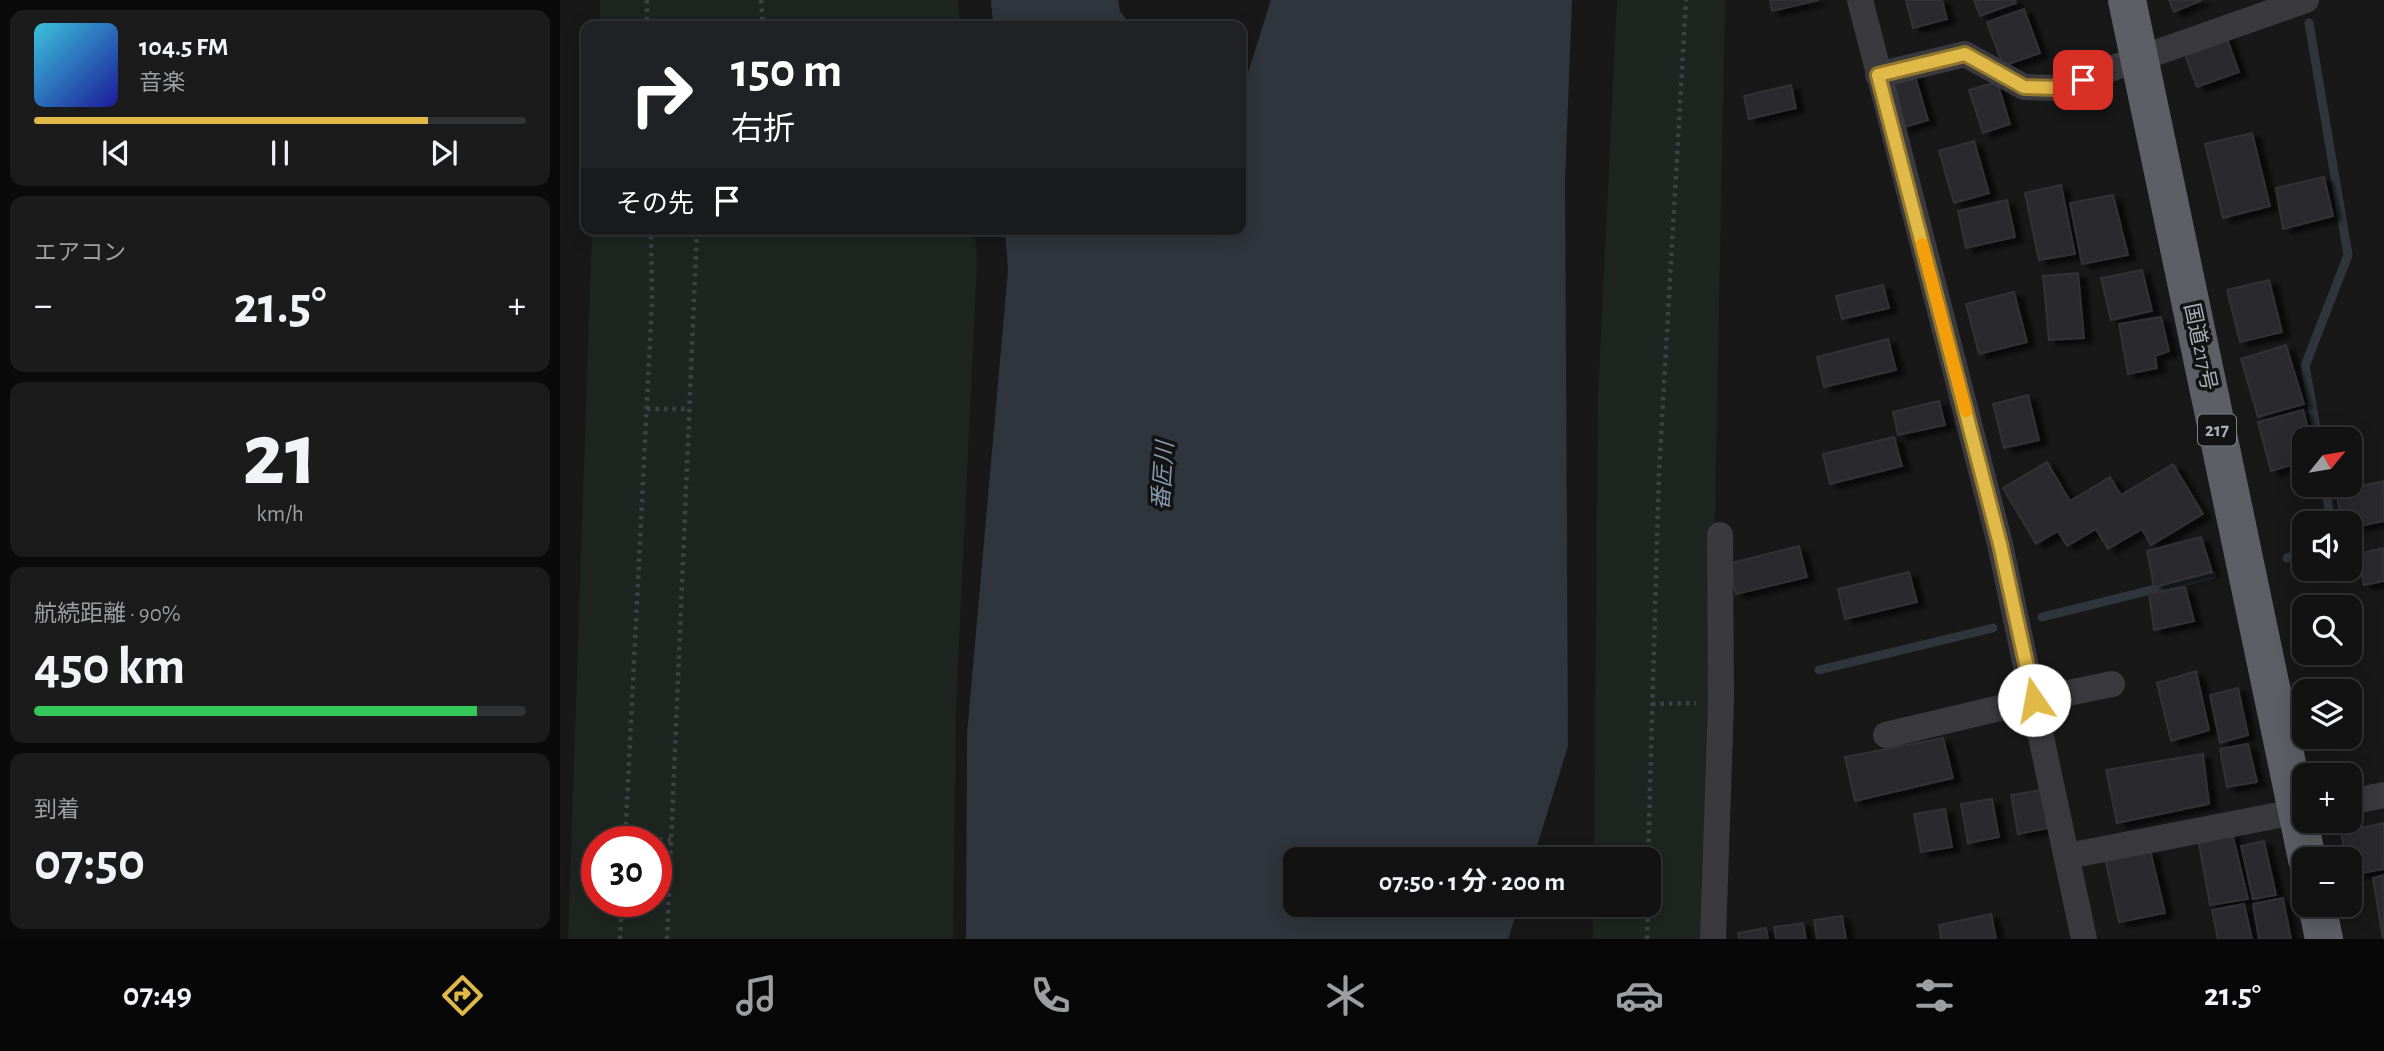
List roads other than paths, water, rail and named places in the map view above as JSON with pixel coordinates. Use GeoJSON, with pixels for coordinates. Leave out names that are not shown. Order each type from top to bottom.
{"type":"FeatureCollection","features":[{"type":"Feature","properties":{"kind":"highway","name":"国道217号"},"geometry":{"type":"LineString","coordinates":[[2127,0],[2292,769]]}},
{"type":"Feature","properties":{"kind":"highway"},"geometry":{"type":"LineString","coordinates":[[2319,917],[2324,939]]}},
{"type":"Feature","properties":{"kind":"street"},"geometry":{"type":"LineString","coordinates":[[1860,0],[2000,544],[2084,939]]}},
{"type":"Feature","properties":{"kind":"street"},"geometry":{"type":"LineString","coordinates":[[1878,75],[1965,54],[2024,87],[2056,88],[2306,0]]}},
{"type":"Feature","properties":{"kind":"street"},"geometry":{"type":"LineString","coordinates":[[1713,939],[1721,703],[1720,535]]}},
{"type":"Feature","properties":{"kind":"street"},"geometry":{"type":"LineString","coordinates":[[1886,735],[2112,684]]}},
{"type":"Feature","properties":{"kind":"street"},"geometry":{"type":"LineString","coordinates":[[2362,800],[2384,795]]}},
{"type":"Feature","properties":{"kind":"street"},"geometry":{"type":"LineString","coordinates":[[2067,856],[2292,813]]}},
{"type":"Feature","properties":{"kind":"water"},"geometry":{"type":"Polygon","coordinates":[[[991,0],[1118,0],[1120,11],[1127,21],[993,21],[991,0]]]}},
{"type":"Feature","properties":{"kind":"water","name":"番匠川"},"geometry":{"type":"Polygon","coordinates":[[[1271,0],[1572,0],[1565,181],[1568,746],[1537,847],[1283,847],[1283,917],[1515,917],[1508,939],[966,939],[967,734],[1008,270],[1005,235],[1246,235],[1246,79],[1271,0]]]}},
{"type":"Feature","properties":{"kind":"waterway"},"geometry":{"type":"LineString","coordinates":[[2309,23],[2348,255],[2305,366],[2316,427]]}},
{"type":"Feature","properties":{"kind":"waterway"},"geometry":{"type":"LineString","coordinates":[[2327,497],[2329,511]]}},
{"type":"Feature","properties":{"kind":"waterway"},"geometry":{"type":"LineString","coordinates":[[2287,558],[2292,557]]}},
{"type":"Feature","properties":{"kind":"waterway"},"geometry":{"type":"LineString","coordinates":[[2042,617],[2212,575]]}},
{"type":"Feature","properties":{"kind":"waterway"},"geometry":{"type":"LineString","coordinates":[[1819,670],[1993,628]]}}]}
